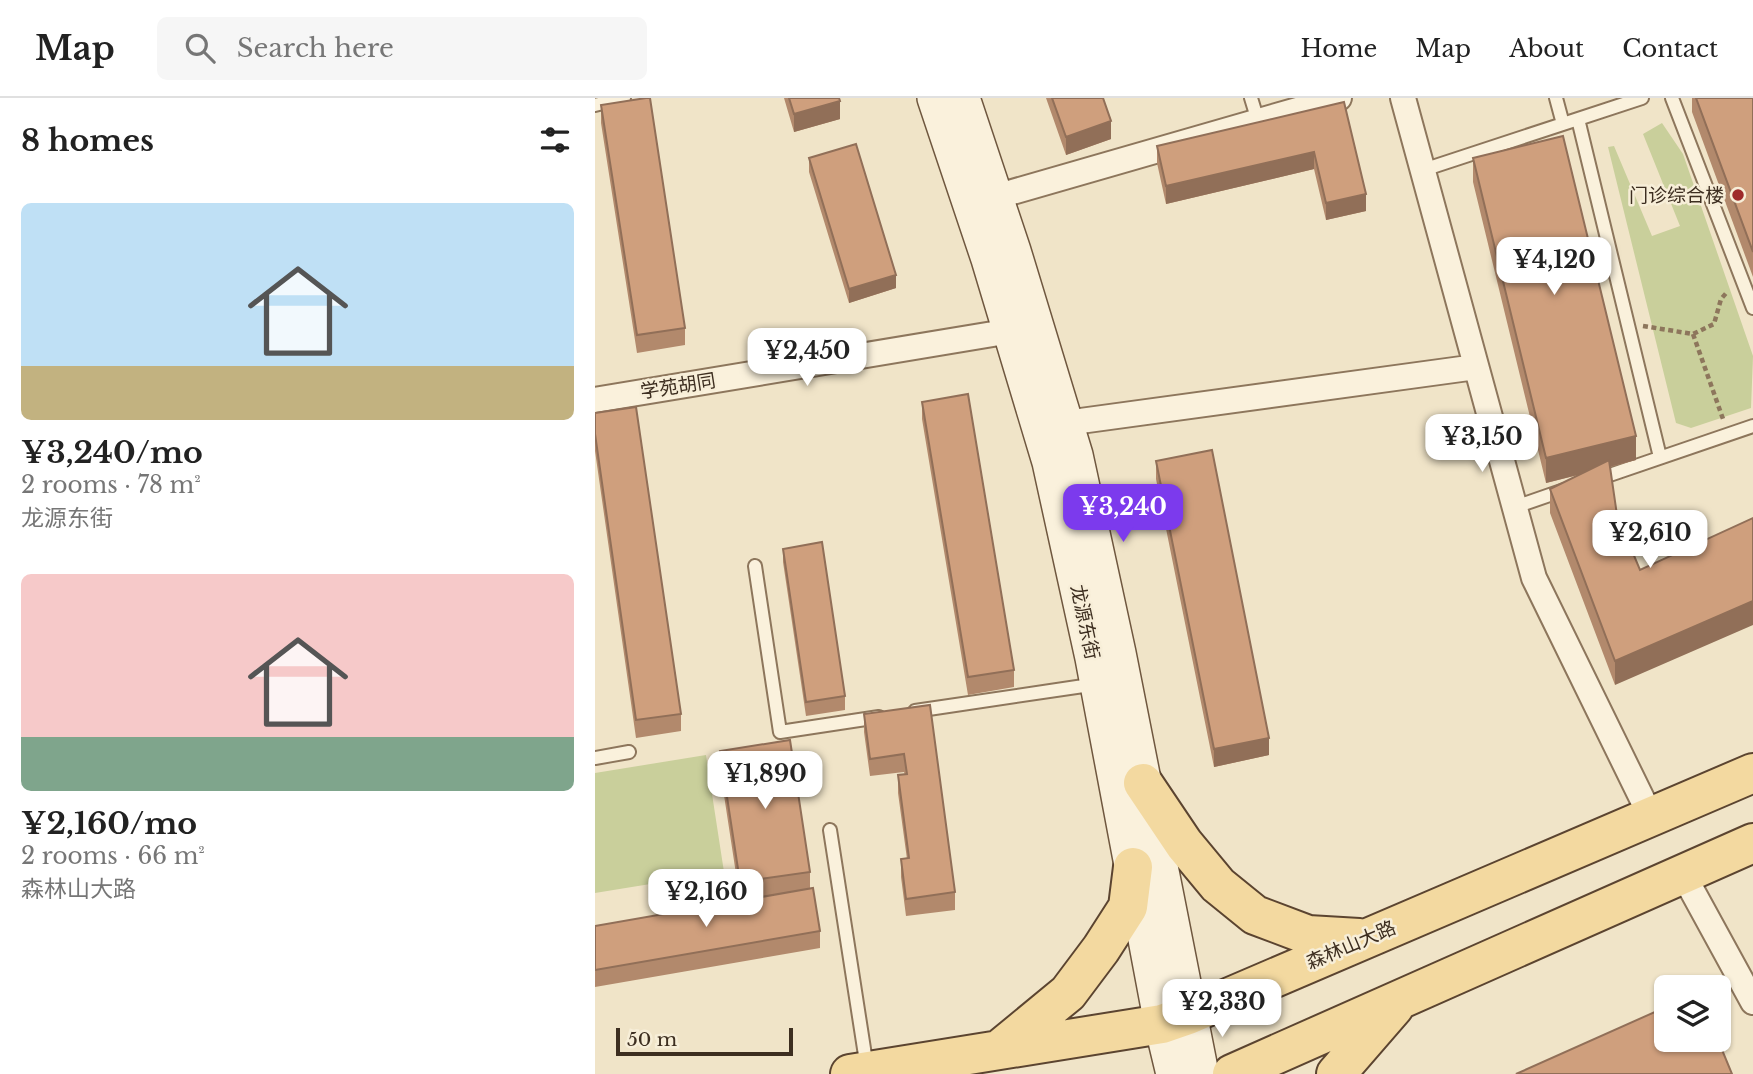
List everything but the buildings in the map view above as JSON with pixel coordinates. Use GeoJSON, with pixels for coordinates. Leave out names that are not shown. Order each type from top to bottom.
{"type":"FeatureCollection","features":[{"type":"Feature","properties":{"kind":"main road","name":"龙源东街"},"geometry":{"type":"LineString","coordinates":[[935,98],[1011,331],[1052,425],[1075,455],[1116,640],[1143,783],[1175,1020],[1174,1074]]}},
{"type":"Feature","properties":{"kind":"main road","name":"龙源东街"},"geometry":{"type":"LineString","coordinates":[[962,98],[995,197],[1052,425],[1050,462],[1098,684],[1133,867],[1175,1020],[1201,1074]]}},
{"type":"Feature","properties":{"kind":"main road","name":"森林山大路"},"geometry":{"type":"LineString","coordinates":[[859,1073],[932,1068],[999,1050],[1175,1020],[1753,773]]}},
{"type":"Feature","properties":{"kind":"main road"},"geometry":{"type":"LineString","coordinates":[[1143,783],[1184,844],[1218,885],[1255,915],[1308,935],[1368,938]]}},
{"type":"Feature","properties":{"kind":"main road"},"geometry":{"type":"LineString","coordinates":[[1232,1074],[1753,843]]}},
{"type":"Feature","properties":{"kind":"main road"},"geometry":{"type":"LineString","coordinates":[[999,1050],[1068,993],[1101,949],[1128,906],[1133,867]]}},
{"type":"Feature","properties":{"kind":"main road"},"geometry":{"type":"LineString","coordinates":[[1336,1074],[1401,999]]}},
{"type":"Feature","properties":{"kind":"street"},"geometry":{"type":"LineString","coordinates":[[995,197],[1254,110],[1339,98]]}},
{"type":"Feature","properties":{"kind":"street"},"geometry":{"type":"LineString","coordinates":[[1403,98],[1534,578],[1651,817]]}},
{"type":"Feature","properties":{"kind":"street","name":"学苑胡同"},"geometry":{"type":"LineString","coordinates":[[595,400],[1011,331]]}},
{"type":"Feature","properties":{"kind":"street"},"geometry":{"type":"LineString","coordinates":[[1052,425],[1476,367]]}},
{"type":"Feature","properties":{"kind":"street"},"geometry":{"type":"LineString","coordinates":[[1683,874],[1753,1002]]}},
{"type":"Feature","properties":{"kind":"lane"},"geometry":{"type":"LineString","coordinates":[[595,105],[624,98]]}},
{"type":"Feature","properties":{"kind":"lane"},"geometry":{"type":"LineString","coordinates":[[1556,98],[1563,124]]}},
{"type":"Feature","properties":{"kind":"lane"},"geometry":{"type":"LineString","coordinates":[[1423,170],[1641,98]]}},
{"type":"Feature","properties":{"kind":"lane"},"geometry":{"type":"LineString","coordinates":[[1672,98],[1753,308]]}},
{"type":"Feature","properties":{"kind":"lane"},"geometry":{"type":"LineString","coordinates":[[1579,119],[1660,457]]}},
{"type":"Feature","properties":{"kind":"lane"},"geometry":{"type":"LineString","coordinates":[[1515,507],[1753,426]]}},
{"type":"Feature","properties":{"kind":"lane"},"geometry":{"type":"LineString","coordinates":[[755,566],[780,732],[891,715]]}},
{"type":"Feature","properties":{"kind":"lane"},"geometry":{"type":"LineString","coordinates":[[904,713],[1098,684]]}},
{"type":"Feature","properties":{"kind":"lane"},"geometry":{"type":"LineString","coordinates":[[595,758],[629,752]]}},
{"type":"Feature","properties":{"kind":"lane"},"geometry":{"type":"LineString","coordinates":[[830,830],[859,1073]]}},
{"type":"Feature","properties":{"kind":"path"},"geometry":{"type":"LineString","coordinates":[[1628,325],[1652,326],[1693,334],[1714,324],[1721,299],[1730,288],[1742,280]]}},
{"type":"Feature","properties":{"kind":"path"},"geometry":{"type":"LineString","coordinates":[[1693,334],[1730,434]]}},
{"type":"Feature","properties":{"kind":"green space"},"geometry":{"type":"Polygon","coordinates":[[[1662,123],[1683,154],[1753,356],[1751,408],[1691,428],[1676,423],[1608,147],[1614,146],[1652,236],[1680,226],[1643,134],[1662,123]]]}},
{"type":"Feature","properties":{"kind":"green space"},"geometry":{"type":"Polygon","coordinates":[[[706,755],[724,872],[595,893],[595,773],[706,755]]]}},
{"type":"Feature","properties":{"kind":"place","name":"门诊综合楼"},"geometry":{"type":"Point","coordinates":[1738,195]}}]}
